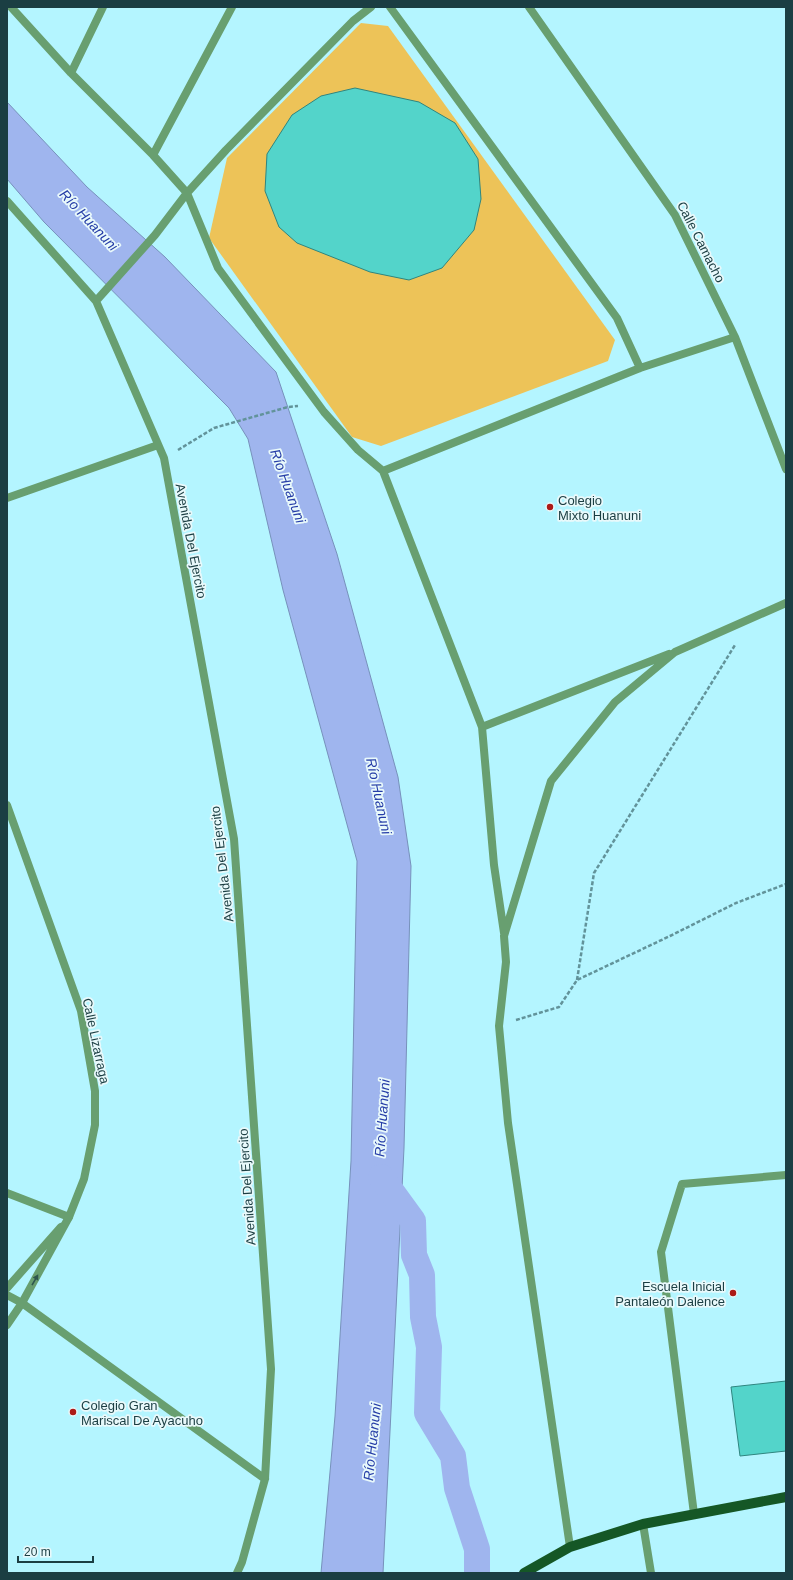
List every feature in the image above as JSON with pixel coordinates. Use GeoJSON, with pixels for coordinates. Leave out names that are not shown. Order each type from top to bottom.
{"type":"FeatureCollection","features":[{"type":"Feature","properties":{"kind":"main road"},"geometry":{"type":"LineString","coordinates":[[524,1573],[570,1547],[643,1524],[786,1497]]}},
{"type":"Feature","properties":{"kind":"street"},"geometry":{"type":"LineString","coordinates":[[11,7],[71,73],[153,155],[187,193],[218,268],[324,412],[358,450],[383,471],[482,727],[494,865],[504,936],[506,962],[499,1026],[508,1123],[570,1547]]}},
{"type":"Feature","properties":{"kind":"street"},"geometry":{"type":"LineString","coordinates":[[71,73],[103,7]]}},
{"type":"Feature","properties":{"kind":"street"},"geometry":{"type":"LineString","coordinates":[[153,155],[232,7]]}},
{"type":"Feature","properties":{"kind":"street"},"geometry":{"type":"LineString","coordinates":[[96,301],[155,235],[187,193],[226,150],[353,20],[371,7]]}},
{"type":"Feature","properties":{"kind":"street"},"geometry":{"type":"LineString","coordinates":[[390,7],[617,318],[640,368]]}},
{"type":"Feature","properties":{"kind":"street","name":"Calle Camacho"},"geometry":{"type":"LineString","coordinates":[[529,7],[676,215],[735,337],[786,469]]}},
{"type":"Feature","properties":{"kind":"street","name":"Avenida Del Ejercito"},"geometry":{"type":"LineString","coordinates":[[7,201],[96,301],[164,458],[234,839],[271,1369],[265,1479],[242,1562],[237,1573]]}},
{"type":"Feature","properties":{"kind":"street"},"geometry":{"type":"LineString","coordinates":[[383,471],[640,368],[735,337]]}},
{"type":"Feature","properties":{"kind":"street"},"geometry":{"type":"LineString","coordinates":[[7,498],[158,445]]}},
{"type":"Feature","properties":{"kind":"street"},"geometry":{"type":"LineString","coordinates":[[482,727],[675,652],[786,603]]}},
{"type":"Feature","properties":{"kind":"street"},"geometry":{"type":"LineString","coordinates":[[504,936],[551,781],[615,702],[675,652]]}},
{"type":"Feature","properties":{"kind":"street","name":"Calle Lizarraga"},"geometry":{"type":"LineString","coordinates":[[7,805],[80,1012],[95,1091],[95,1125],[84,1180],[69,1217]]}},
{"type":"Feature","properties":{"kind":"street"},"geometry":{"type":"LineString","coordinates":[[694,1514],[661,1252],[682,1184],[786,1175]]}},
{"type":"Feature","properties":{"kind":"street"},"geometry":{"type":"LineString","coordinates":[[7,1193],[69,1217]]}},
{"type":"Feature","properties":{"kind":"street"},"geometry":{"type":"LineString","coordinates":[[7,1288],[69,1217]]}},
{"type":"Feature","properties":{"kind":"street"},"geometry":{"type":"LineString","coordinates":[[7,1325],[22,1304],[69,1217]]}},
{"type":"Feature","properties":{"kind":"street"},"geometry":{"type":"LineString","coordinates":[[7,1295],[22,1304],[265,1479]]}},
{"type":"Feature","properties":{"kind":"street"},"geometry":{"type":"LineString","coordinates":[[643,1524],[651,1573]]}},
{"type":"Feature","properties":{"kind":"path"},"geometry":{"type":"LineString","coordinates":[[164,458],[214,428],[288,406]]}},
{"type":"Feature","properties":{"kind":"path"},"geometry":{"type":"LineString","coordinates":[[499,1026],[559,1007],[577,980],[594,873],[736,644]]}},
{"type":"Feature","properties":{"kind":"path"},"geometry":{"type":"LineString","coordinates":[[577,980],[736,903],[786,884]]}},
{"type":"Feature","properties":{"kind":"shaded area"},"geometry":{"type":"Polygon","coordinates":[[[361,23],[388,26],[615,340],[608,361],[381,446],[352,437],[209,238],[227,158],[361,23]]]}},
{"type":"Feature","properties":{"kind":"water","name":"Río Huanuni"},"geometry":{"type":"Polygon","coordinates":[[[7,102],[87,187],[165,257],[276,372],[337,554],[398,777],[411,866],[404,1148],[383,1573],[321,1573],[335,1416],[351,1161],[357,861],[283,590],[248,439],[229,408],[44,222],[7,179],[7,102]]]}},
{"type":"Feature","properties":{"kind":"building"},"geometry":{"type":"Polygon","coordinates":[[[355,88],[419,102],[455,123],[478,159],[481,199],[474,230],[442,268],[409,280],[370,272],[297,243],[279,227],[265,191],[267,154],[292,115],[321,96],[355,88]]]}},
{"type":"Feature","properties":{"kind":"building"},"geometry":{"type":"Polygon","coordinates":[[[786,1381],[786,1451],[740,1456],[731,1387],[786,1381]]]}},
{"type":"Feature","properties":{"kind":"waterway"},"geometry":{"type":"LineString","coordinates":[[381,1177],[413,1221],[414,1255],[422,1275],[423,1317],[429,1347],[427,1413],[453,1456],[457,1488],[477,1549],[477,1573]]}},
{"type":"Feature","properties":{"kind":"place","name":"Colegio Mixto Huanuni"},"geometry":{"type":"Point","coordinates":[550,507]}},
{"type":"Feature","properties":{"kind":"place","name":"Escuela Inicial Pantaleón Dalence"},"geometry":{"type":"Point","coordinates":[733,1293]}},
{"type":"Feature","properties":{"kind":"place","name":"Colegio Gran Mariscal De Ayacuho"},"geometry":{"type":"Point","coordinates":[73,1412]}}]}
